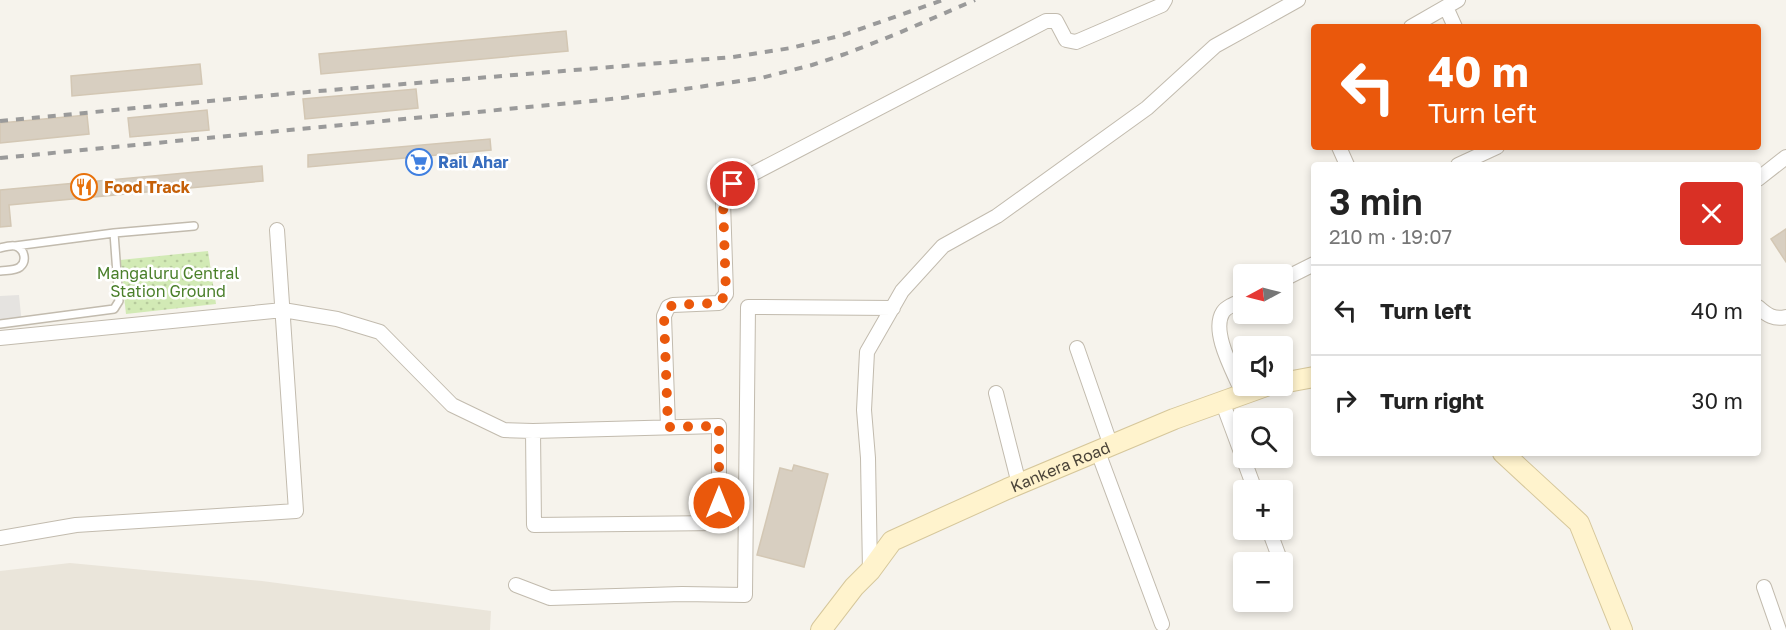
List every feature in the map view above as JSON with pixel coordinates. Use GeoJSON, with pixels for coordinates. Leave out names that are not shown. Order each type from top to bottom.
{"type":"FeatureCollection","features":[{"type":"Feature","properties":{"kind":"street"},"geometry":{"type":"LineString","coordinates":[[668,427],[664,316],[668,308],[673,305],[719,303],[724,299],[726,294],[723,202],[726,192],[733,184],[1046,21],[1056,21],[1066,40],[1076,42],[1162,5],[1165,0]]}},
{"type":"Feature","properties":{"kind":"street"},"geometry":{"type":"LineString","coordinates":[[870,571],[868,458],[864,410],[867,352],[902,291],[943,246],[997,216],[1147,108],[1215,46],[1291,2]]}},
{"type":"Feature","properties":{"kind":"street"},"geometry":{"type":"LineString","coordinates":[[1416,24],[1452,3],[1455,24]]}},
{"type":"Feature","properties":{"kind":"street"},"geometry":{"type":"LineString","coordinates":[[1464,162],[1490,150]]}},
{"type":"Feature","properties":{"kind":"street"},"geometry":{"type":"LineString","coordinates":[[1761,177],[1786,157]]}},
{"type":"Feature","properties":{"kind":"street"},"geometry":{"type":"LineString","coordinates":[[0,538],[76,525],[296,512],[277,230]]}},
{"type":"Feature","properties":{"kind":"street"},"geometry":{"type":"LineString","coordinates":[[1293,274],[1311,266]]}},
{"type":"Feature","properties":{"kind":"street"},"geometry":{"type":"LineString","coordinates":[[1233,305],[1225,309],[1219,320],[1221,340],[1233,369]]}},
{"type":"Feature","properties":{"kind":"street"},"geometry":{"type":"LineString","coordinates":[[516,585],[550,598],[682,594],[745,595],[748,307],[892,308]]}},
{"type":"Feature","properties":{"kind":"street"},"geometry":{"type":"LineString","coordinates":[[0,338],[283,310],[337,319],[380,332],[452,405],[504,430],[719,426],[719,523],[534,525],[533,431]]}},
{"type":"Feature","properties":{"kind":"street"},"geometry":{"type":"LineString","coordinates":[[1761,310],[1778,319],[1786,317]]}},
{"type":"Feature","properties":{"kind":"street"},"geometry":{"type":"LineString","coordinates":[[1077,348],[1104,449],[1161,624]]}},
{"type":"Feature","properties":{"kind":"street"},"geometry":{"type":"LineString","coordinates":[[1293,380],[1311,377]]}},
{"type":"Feature","properties":{"kind":"street"},"geometry":{"type":"LineString","coordinates":[[996,393],[1019,484]]}},
{"type":"Feature","properties":{"kind":"street","name":"Kankera Road"},"geometry":{"type":"LineString","coordinates":[[820,630],[892,541],[1019,484],[1174,419],[1238,396]]}},
{"type":"Feature","properties":{"kind":"street"},"geometry":{"type":"LineString","coordinates":[[1222,402],[1251,480]]}},
{"type":"Feature","properties":{"kind":"street"},"geometry":{"type":"LineString","coordinates":[[1506,456],[1579,524],[1622,630]]}},
{"type":"Feature","properties":{"kind":"street"},"geometry":{"type":"LineString","coordinates":[[1764,587],[1779,630]]}},
{"type":"Feature","properties":{"kind":"lane"},"geometry":{"type":"LineString","coordinates":[[0,248],[114,233],[194,226]]}},
{"type":"Feature","properties":{"kind":"lane"},"geometry":{"type":"LineString","coordinates":[[0,324],[114,309],[119,301],[114,233]]}},
{"type":"Feature","properties":{"kind":"lane"},"geometry":{"type":"LineString","coordinates":[[0,271],[18,269],[23,264],[23,253],[15,246]]}},
{"type":"Feature","properties":{"kind":"shaded area"},"geometry":{"type":"Polygon","coordinates":[[[19,295],[22,325],[0,328],[0,296],[19,295]]]}},
{"type":"Feature","properties":{"kind":"shaded area"},"geometry":{"type":"Polygon","coordinates":[[[70,563],[262,581],[491,611],[490,630],[0,630],[0,571],[70,563]]]}},
{"type":"Feature","properties":{"kind":"green space","name":"Mangaluru Central Station Ground"},"geometry":{"type":"Polygon","coordinates":[[[208,251],[216,304],[126,314],[120,260],[208,251]]]}},
{"type":"Feature","properties":{"kind":"building"},"geometry":{"type":"Polygon","coordinates":[[[566,31],[568,51],[321,74],[319,54],[566,31]]]}},
{"type":"Feature","properties":{"kind":"building"},"geometry":{"type":"Polygon","coordinates":[[[200,64],[202,84],[72,96],[71,76],[200,64]]]}},
{"type":"Feature","properties":{"kind":"building"},"geometry":{"type":"Polygon","coordinates":[[[416,89],[418,108],[305,119],[303,99],[416,89]]]}},
{"type":"Feature","properties":{"kind":"building"},"geometry":{"type":"Polygon","coordinates":[[[207,110],[209,130],[130,137],[128,118],[207,110]]]}},
{"type":"Feature","properties":{"kind":"building"},"geometry":{"type":"Polygon","coordinates":[[[87,115],[89,134],[0,143],[0,123],[87,115]]]}},
{"type":"Feature","properties":{"kind":"building"},"geometry":{"type":"Polygon","coordinates":[[[490,139],[491,150],[308,167],[308,155],[490,139]]]}},
{"type":"Feature","properties":{"kind":"building"},"geometry":{"type":"Polygon","coordinates":[[[262,166],[263,181],[9,205],[11,226],[0,227],[0,190],[262,166]]]}},
{"type":"Feature","properties":{"kind":"building"},"geometry":{"type":"Polygon","coordinates":[[[1786,229],[1786,262],[1771,239],[1786,229]]]}},
{"type":"Feature","properties":{"kind":"building"},"geometry":{"type":"Polygon","coordinates":[[[794,465],[828,474],[804,567],[757,555],[780,468],[792,471],[794,465]]]}},
{"type":"Feature","properties":{"kind":"railway"},"geometry":{"type":"LineString","coordinates":[[0,121],[283,94],[733,57],[791,48],[843,35],[943,0]]}},
{"type":"Feature","properties":{"kind":"railway"},"geometry":{"type":"LineString","coordinates":[[0,158],[622,98],[761,78],[845,54],[975,0]]}},
{"type":"Feature","properties":{"kind":"place","name":"Rail Ahar"},"geometry":{"type":"Point","coordinates":[419,162]}},
{"type":"Feature","properties":{"kind":"place","name":"Food Track"},"geometry":{"type":"Point","coordinates":[84,187]}},
{"type":"Feature","properties":{"kind":"route"},"geometry":{"type":"LineString","coordinates":[[719,503],[719,426],[668,427],[664,316],[668,308],[673,305],[719,303],[724,299],[726,294],[722,212],[726,192],[733,184]]}}]}
